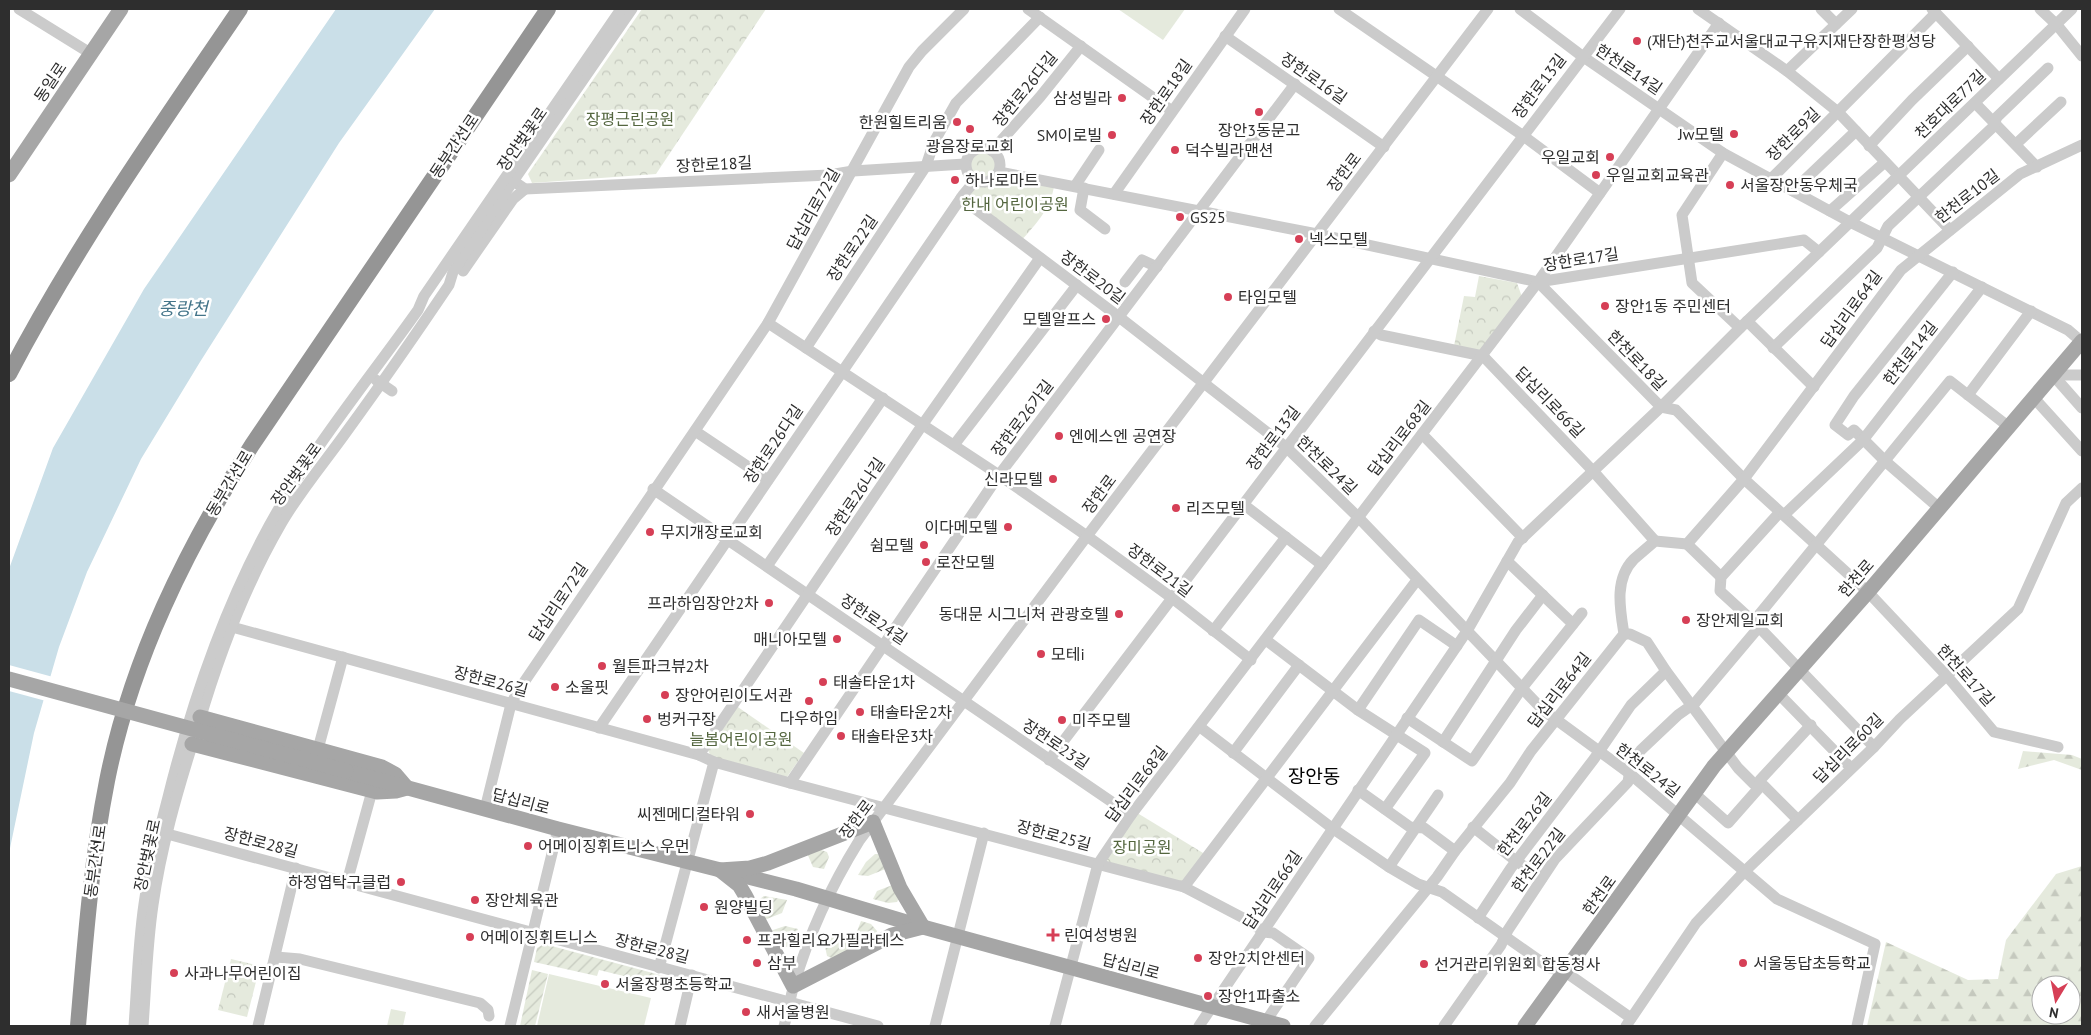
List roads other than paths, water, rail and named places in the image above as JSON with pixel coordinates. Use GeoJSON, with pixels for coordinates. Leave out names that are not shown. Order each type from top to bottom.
{"type":"FeatureCollection","features":[{"type":"Feature","properties":{"kind":"highway"},"geometry":{"type":"LineString","coordinates":[[9,374],[58,285],[92,230],[240,9]]}},
{"type":"Feature","properties":{"kind":"highway","name":"동부간선로"},"geometry":{"type":"LineString","coordinates":[[78,1026],[91,880],[107,780],[132,689],[165,603],[217,501],[252,446],[548,9]]}},
{"type":"Feature","properties":{"kind":"main road","name":"동일로"},"geometry":{"type":"LineString","coordinates":[[9,175],[121,9]]}},
{"type":"Feature","properties":{"kind":"main road","name":"한천로"},"geometry":{"type":"LineString","coordinates":[[1525,1026],[1727,751],[1868,592],[2082,342]]}},
{"type":"Feature","properties":{"kind":"main road","name":"답십리로"},"geometry":{"type":"LineString","coordinates":[[9,679],[558,829],[796,889],[922,927],[1283,1026]]}},
{"type":"Feature","properties":{"kind":"main road"},"geometry":{"type":"LineString","coordinates":[[192,744],[372,791],[389,792],[407,788],[395,774],[382,767],[200,717]]}},
{"type":"Feature","properties":{"kind":"main road"},"geometry":{"type":"LineString","coordinates":[[873,822],[900,888],[922,927],[892,934],[793,986],[739,885],[720,870],[750,868],[768,863],[873,822]]}},
{"type":"Feature","properties":{"kind":"street"},"geometry":{"type":"LineString","coordinates":[[19,9],[90,53]]}},
{"type":"Feature","properties":{"kind":"street","name":"장안벚꽃로"},"geometry":{"type":"LineString","coordinates":[[143,1026],[153,906],[163,833],[200,717],[232,627],[251,582],[282,522],[298,496],[382,384],[449,285],[453,272],[510,178],[621,9]]}},
{"type":"Feature","properties":{"kind":"street","name":"장안벚꽃로"},"geometry":{"type":"LineString","coordinates":[[134,1026],[144,906],[190,714],[239,586],[261,541],[283,502],[418,310],[424,296],[632,9]]}},
{"type":"Feature","properties":{"kind":"street","name":"답십리로72길"},"geometry":{"type":"LineString","coordinates":[[485,809],[511,704],[518,691],[768,323],[909,67],[922,51],[964,9]]}},
{"type":"Feature","properties":{"kind":"street","name":"장한로26다길"},"geometry":{"type":"LineString","coordinates":[[1028,9],[1172,111]]}},
{"type":"Feature","properties":{"kind":"street","name":"장한로18길"},"geometry":{"type":"LineString","coordinates":[[1114,194],[1245,9]]}},
{"type":"Feature","properties":{"kind":"street","name":"장한로13길"},"geometry":{"type":"LineString","coordinates":[[1339,9],[1355,13],[1600,193]]}},
{"type":"Feature","properties":{"kind":"street","name":"장한로"},"geometry":{"type":"LineString","coordinates":[[784,1026],[793,986],[804,952],[836,877],[858,841],[886,807],[1087,536],[1488,9]]}},
{"type":"Feature","properties":{"kind":"street","name":"한천로14길"},"geometry":{"type":"LineString","coordinates":[[1520,9],[1582,56],[1724,154],[1850,222],[2068,330],[2082,342]]}},
{"type":"Feature","properties":{"kind":"street","name":"장한로13길"},"geometry":{"type":"LineString","coordinates":[[1049,760],[1429,257],[1620,9]]}},
{"type":"Feature","properties":{"kind":"street","name":"장한로9길"},"geometry":{"type":"LineString","coordinates":[[1698,9],[1787,71],[1838,112],[1950,230]]}},
{"type":"Feature","properties":{"kind":"street"},"geometry":{"type":"LineString","coordinates":[[1821,9],[1836,24]]}},
{"type":"Feature","properties":{"kind":"street"},"geometry":{"type":"LineString","coordinates":[[1787,71],[1852,9]]}},
{"type":"Feature","properties":{"kind":"street"},"geometry":{"type":"LineString","coordinates":[[2040,9],[2057,24],[2082,56]]}},
{"type":"Feature","properties":{"kind":"street","name":"천호대로77길"},"geometry":{"type":"LineString","coordinates":[[1850,222],[2072,9]]}},
{"type":"Feature","properties":{"kind":"street"},"geometry":{"type":"LineString","coordinates":[[1838,112],[1934,11],[2000,79]]}},
{"type":"Feature","properties":{"kind":"street"},"geometry":{"type":"LineString","coordinates":[[926,166],[934,142],[956,103],[1040,17]]}},
{"type":"Feature","properties":{"kind":"street"},"geometry":{"type":"LineString","coordinates":[[1659,109],[1719,24]]}},
{"type":"Feature","properties":{"kind":"street","name":"장한로16길"},"geometry":{"type":"LineString","coordinates":[[1225,36],[1384,147]]}},
{"type":"Feature","properties":{"kind":"street","name":"장한로26다길"},"geometry":{"type":"LineString","coordinates":[[992,151],[1040,97],[1081,46]]}},
{"type":"Feature","properties":{"kind":"street"},"geometry":{"type":"LineString","coordinates":[[1869,146],[1912,100],[1968,46]]}},
{"type":"Feature","properties":{"kind":"street"},"geometry":{"type":"LineString","coordinates":[[1774,348],[1877,248],[1888,226],[1994,127],[1997,117],[2048,68]]}},
{"type":"Feature","properties":{"kind":"street","name":"장한로26가길"},"geometry":{"type":"LineString","coordinates":[[790,783],[999,475],[1295,84]]}},
{"type":"Feature","properties":{"kind":"street"},"geometry":{"type":"LineString","coordinates":[[2016,144],[2061,102]]}},
{"type":"Feature","properties":{"kind":"street"},"geometry":{"type":"LineString","coordinates":[[1975,103],[2037,166]]}},
{"type":"Feature","properties":{"kind":"street","name":"답십리로68길"},"geometry":{"type":"LineString","coordinates":[[1055,1026],[1098,864],[1132,815],[1538,282],[1659,109]]}},
{"type":"Feature","properties":{"kind":"street","name":"장한로9길"},"geometry":{"type":"LineString","coordinates":[[1771,179],[1838,112]]}},
{"type":"Feature","properties":{"kind":"street"},"geometry":{"type":"LineString","coordinates":[[1793,191],[1856,131]]}},
{"type":"Feature","properties":{"kind":"street","name":"한천로10길"},"geometry":{"type":"LineString","coordinates":[[1918,255],[2020,174],[2082,145]]}},
{"type":"Feature","properties":{"kind":"street"},"geometry":{"type":"LineString","coordinates":[[984,148],[992,151],[999,160],[999,172],[988,182],[973,180],[967,173],[965,164],[969,155],[976,149],[984,148]]}},
{"type":"Feature","properties":{"kind":"street"},"geometry":{"type":"LineString","coordinates":[[1099,150],[1079,187],[1080,210],[1105,229]]}},
{"type":"Feature","properties":{"kind":"street"},"geometry":{"type":"LineString","coordinates":[[1724,154],[1682,215],[1692,283],[1774,348],[1814,387]]}},
{"type":"Feature","properties":{"kind":"street"},"geometry":{"type":"LineString","coordinates":[[1830,211],[1885,162]]}},
{"type":"Feature","properties":{"kind":"street","name":"장한로18길"},"geometry":{"type":"LineString","coordinates":[[525,189],[820,175],[965,164]]}},
{"type":"Feature","properties":{"kind":"street","name":"장한로22길"},"geometry":{"type":"LineString","coordinates":[[806,348],[926,166]]}},
{"type":"Feature","properties":{"kind":"street"},"geometry":{"type":"LineString","coordinates":[[999,172],[1317,234]]}},
{"type":"Feature","properties":{"kind":"street"},"geometry":{"type":"LineString","coordinates":[[449,285],[459,278],[513,199],[525,189],[510,178]]}},
{"type":"Feature","properties":{"kind":"street","name":"장한로26다길"},"geometry":{"type":"LineString","coordinates":[[599,728],[841,372],[974,182],[973,180]]}},
{"type":"Feature","properties":{"kind":"street","name":"장한로20길"},"geometry":{"type":"LineString","coordinates":[[961,198],[1204,383]]}},
{"type":"Feature","properties":{"kind":"street","name":"답십리로66길"},"geometry":{"type":"LineString","coordinates":[[1199,1026],[1457,646],[1507,561],[1523,538],[1661,407],[1850,222]]}},
{"type":"Feature","properties":{"kind":"street","name":"장한로17길"},"geometry":{"type":"LineString","coordinates":[[1317,234],[1538,282],[1804,240],[1819,252]]}},
{"type":"Feature","properties":{"kind":"street","name":"답십리로64길"},"geometry":{"type":"LineString","coordinates":[[1687,544],[1744,479],[1901,270],[1918,255]]}},
{"type":"Feature","properties":{"kind":"street","name":"장한로26나길"},"geometry":{"type":"LineString","coordinates":[[699,755],[923,424],[1040,258]]}},
{"type":"Feature","properties":{"kind":"street"},"geometry":{"type":"LineString","coordinates":[[1124,282],[1142,260],[1157,267]]}},
{"type":"Feature","properties":{"kind":"street","name":"한천로14길"},"geometry":{"type":"LineString","coordinates":[[1953,272],[1854,396],[1836,425],[1848,435],[1854,430],[1864,440],[1982,287]]}},
{"type":"Feature","properties":{"kind":"street","name":"한천로18길"},"geometry":{"type":"LineString","coordinates":[[1538,282],[1661,407],[1676,410],[1744,479],[1868,592]]}},
{"type":"Feature","properties":{"kind":"street"},"geometry":{"type":"LineString","coordinates":[[954,445],[1077,285]]}},
{"type":"Feature","properties":{"kind":"street"},"geometry":{"type":"LineString","coordinates":[[1968,395],[2031,311]]}},
{"type":"Feature","properties":{"kind":"street"},"geometry":{"type":"LineString","coordinates":[[768,323],[923,424],[1087,536]]}},
{"type":"Feature","properties":{"kind":"street"},"geometry":{"type":"LineString","coordinates":[[1374,331],[1381,336],[1483,356]]}},
{"type":"Feature","properties":{"kind":"street","name":"답십리로66길"},"geometry":{"type":"LineString","coordinates":[[1483,356],[1593,471],[1655,542]]}},
{"type":"Feature","properties":{"kind":"street"},"geometry":{"type":"LineString","coordinates":[[2053,375],[2082,375]]}},
{"type":"Feature","properties":{"kind":"street"},"geometry":{"type":"LineString","coordinates":[[2053,375],[2082,408]]}},
{"type":"Feature","properties":{"kind":"street"},"geometry":{"type":"LineString","coordinates":[[370,376],[392,391]]}},
{"type":"Feature","properties":{"kind":"street"},"geometry":{"type":"LineString","coordinates":[[1816,544],[1950,381],[2009,427]]}},
{"type":"Feature","properties":{"kind":"street","name":"한천로24길"},"geometry":{"type":"LineString","coordinates":[[1204,383],[1286,447],[1358,518],[1543,710],[1629,773],[1679,815]]}},
{"type":"Feature","properties":{"kind":"street"},"geometry":{"type":"LineString","coordinates":[[767,566],[883,398]]}},
{"type":"Feature","properties":{"kind":"street"},"geometry":{"type":"LineString","coordinates":[[2034,398],[2082,451]]}},
{"type":"Feature","properties":{"kind":"street"},"geometry":{"type":"LineString","coordinates":[[695,431],[768,480]]}},
{"type":"Feature","properties":{"kind":"street"},"geometry":{"type":"LineString","coordinates":[[1422,434],[1523,538]]}},
{"type":"Feature","properties":{"kind":"street"},"geometry":{"type":"LineString","coordinates":[[1874,747],[1758,625],[1720,591],[1721,577],[1782,514],[1864,440],[1939,508]]}},
{"type":"Feature","properties":{"kind":"street","name":"답십리로60길"},"geometry":{"type":"LineString","coordinates":[[1629,1022],[1696,923],[1744,872],[1874,747],[1900,719],[2018,609],[2066,503],[2082,488]]}},
{"type":"Feature","properties":{"kind":"street","name":"장한로24길"},"geometry":{"type":"LineString","coordinates":[[654,490],[964,700]]}},
{"type":"Feature","properties":{"kind":"street"},"geometry":{"type":"LineString","coordinates":[[1243,504],[1322,565]]}},
{"type":"Feature","properties":{"kind":"street","name":"장한로21길"},"geometry":{"type":"LineString","coordinates":[[1087,536],[1172,598],[1251,660]]}},
{"type":"Feature","properties":{"kind":"street"},"geometry":{"type":"LineString","coordinates":[[1213,630],[1286,537]]}},
{"type":"Feature","properties":{"kind":"street"},"geometry":{"type":"LineString","coordinates":[[1721,577],[1687,544],[1655,542],[1633,560],[1621,580],[1619,606],[1624,634],[1630,634],[1646,642],[1738,768],[1754,784],[1764,786],[1798,820]]}},
{"type":"Feature","properties":{"kind":"street","name":"한천로22길"},"geometry":{"type":"LineString","coordinates":[[1444,1026],[1504,938],[1555,858],[1628,782],[1631,763],[1641,750],[1678,715],[1691,706],[1758,625],[1758,616],[1816,544]]}},
{"type":"Feature","properties":{"kind":"street"},"geometry":{"type":"LineString","coordinates":[[1507,561],[1572,624]]}},
{"type":"Feature","properties":{"kind":"street"},"geometry":{"type":"LineString","coordinates":[[1184,887],[1417,580]]}},
{"type":"Feature","properties":{"kind":"street","name":"한천로17길"},"geometry":{"type":"LineString","coordinates":[[1868,592],[1947,676],[1994,732],[2058,747]]}},
{"type":"Feature","properties":{"kind":"street"},"geometry":{"type":"LineString","coordinates":[[1443,742],[1516,630],[1543,595]]}},
{"type":"Feature","properties":{"kind":"street"},"geometry":{"type":"LineString","coordinates":[[1407,718],[1472,761],[1522,688],[1582,612]]}},
{"type":"Feature","properties":{"kind":"street"},"geometry":{"type":"LineString","coordinates":[[1358,710],[1419,620],[1457,646]]}},
{"type":"Feature","properties":{"kind":"street","name":"장한로26길"},"geometry":{"type":"LineString","coordinates":[[232,627],[699,755],[714,762],[790,783],[886,807]]}},
{"type":"Feature","properties":{"kind":"street","name":"답십리로64길"},"geometry":{"type":"LineString","coordinates":[[1315,1026],[1510,783],[1531,751],[1624,634]]}},
{"type":"Feature","properties":{"kind":"street"},"geometry":{"type":"LineString","coordinates":[[1266,640],[1358,710],[1424,753],[1385,809]]}},
{"type":"Feature","properties":{"kind":"street"},"geometry":{"type":"LineString","coordinates":[[318,749],[343,658]]}},
{"type":"Feature","properties":{"kind":"street"},"geometry":{"type":"LineString","coordinates":[[1233,752],[1299,665]]}},
{"type":"Feature","properties":{"kind":"street","name":"한천로24길"},"geometry":{"type":"LineString","coordinates":[[1598,751],[1631,705],[1666,671]]}},
{"type":"Feature","properties":{"kind":"street"},"geometry":{"type":"LineString","coordinates":[[1778,694],[1811,725],[1851,768]]}},
{"type":"Feature","properties":{"kind":"street","name":"장한로23길"},"geometry":{"type":"LineString","coordinates":[[964,700],[1132,815]]}},
{"type":"Feature","properties":{"kind":"street"},"geometry":{"type":"LineString","coordinates":[[1694,794],[1728,823],[1758,789],[1760,780],[1811,725]]}},
{"type":"Feature","properties":{"kind":"street"},"geometry":{"type":"LineString","coordinates":[[1200,728],[1332,828],[1389,867],[1418,884],[1442,892],[1504,938],[1550,968],[1564,972],[1629,1022]]}},
{"type":"Feature","properties":{"kind":"street","name":"한천로26길"},"geometry":{"type":"LineString","coordinates":[[1478,918],[1540,827],[1560,806],[1598,751]]}},
{"type":"Feature","properties":{"kind":"street"},"geometry":{"type":"LineString","coordinates":[[659,968],[714,762]]}},
{"type":"Feature","properties":{"kind":"street"},"geometry":{"type":"LineString","coordinates":[[1358,790],[1410,827],[1424,828],[1455,851]]}},
{"type":"Feature","properties":{"kind":"street"},"geometry":{"type":"LineString","coordinates":[[347,882],[372,791]]}},
{"type":"Feature","properties":{"kind":"street"},"geometry":{"type":"LineString","coordinates":[[1389,867],[1438,795]]}},
{"type":"Feature","properties":{"kind":"street","name":"장한로25길"},"geometry":{"type":"LineString","coordinates":[[886,807],[1184,887],[1247,920],[1264,932]]}},
{"type":"Feature","properties":{"kind":"street"},"geometry":{"type":"LineString","coordinates":[[1679,815],[1777,899],[1875,944],[1857,1026]]}},
{"type":"Feature","properties":{"kind":"street"},"geometry":{"type":"LineString","coordinates":[[1473,827],[1516,861],[1542,878]]}},
{"type":"Feature","properties":{"kind":"street"},"geometry":{"type":"LineString","coordinates":[[510,1026],[558,829]]}},
{"type":"Feature","properties":{"kind":"street","name":"장한로28길"},"geometry":{"type":"LineString","coordinates":[[163,833],[878,1026]]}},
{"type":"Feature","properties":{"kind":"street"},"geometry":{"type":"LineString","coordinates":[[935,1026],[984,833]]}},
{"type":"Feature","properties":{"kind":"street"},"geometry":{"type":"LineString","coordinates":[[258,1026],[296,868]]}},
{"type":"Feature","properties":{"kind":"street"},"geometry":{"type":"LineString","coordinates":[[1264,932],[1273,933],[1309,958],[1266,1021]]}},
{"type":"Feature","properties":{"kind":"street"},"geometry":{"type":"LineString","coordinates":[[276,957],[300,958],[480,1003],[488,1010],[489,1016]]}},
{"type":"Feature","properties":{"kind":"street"},"geometry":{"type":"LineString","coordinates":[[680,1026],[692,975]]}},
{"type":"Feature","properties":{"kind":"water","name":"중랑천"},"geometry":{"type":"Polygon","coordinates":[[[336,9],[435,9],[339,143],[200,362],[141,459],[87,572],[59,647],[34,733],[9,853],[9,569],[53,448],[144,289],[336,9]]]}},
{"type":"Feature","properties":{"kind":"place","name":"(재단)천주교서울대교구유지재단장한평성당"},"geometry":{"type":"Point","coordinates":[1637,41]}},
{"type":"Feature","properties":{"kind":"place","name":"삼성빌라"},"geometry":{"type":"Point","coordinates":[1122,98]}},
{"type":"Feature","properties":{"kind":"place","name":"장안3동문고"},"geometry":{"type":"Point","coordinates":[1259,112]}},
{"type":"Feature","properties":{"kind":"place","name":"한원힐트리움"},"geometry":{"type":"Point","coordinates":[957,122]}},
{"type":"Feature","properties":{"kind":"place","name":"광음장로교회"},"geometry":{"type":"Point","coordinates":[970,129]}},
{"type":"Feature","properties":{"kind":"place","name":"Jw모텔"},"geometry":{"type":"Point","coordinates":[1734,134]}},
{"type":"Feature","properties":{"kind":"place","name":"SM이로빌"},"geometry":{"type":"Point","coordinates":[1112,135]}},
{"type":"Feature","properties":{"kind":"place","name":"덕수빌라맨션"},"geometry":{"type":"Point","coordinates":[1175,150]}},
{"type":"Feature","properties":{"kind":"place","name":"우일교회"},"geometry":{"type":"Point","coordinates":[1610,157]}},
{"type":"Feature","properties":{"kind":"place","name":"우일교회교육관"},"geometry":{"type":"Point","coordinates":[1596,175]}},
{"type":"Feature","properties":{"kind":"place","name":"하나로마트"},"geometry":{"type":"Point","coordinates":[955,180]}},
{"type":"Feature","properties":{"kind":"place","name":"서울장안동우체국"},"geometry":{"type":"Point","coordinates":[1730,185]}},
{"type":"Feature","properties":{"kind":"place","name":"GS25"},"geometry":{"type":"Point","coordinates":[1180,217]}},
{"type":"Feature","properties":{"kind":"place","name":"넥스모텔"},"geometry":{"type":"Point","coordinates":[1299,239]}},
{"type":"Feature","properties":{"kind":"place","name":"타임모텔"},"geometry":{"type":"Point","coordinates":[1228,297]}},
{"type":"Feature","properties":{"kind":"place","name":"장안1동 주민센터"},"geometry":{"type":"Point","coordinates":[1605,306]}},
{"type":"Feature","properties":{"kind":"place","name":"모텔알프스"},"geometry":{"type":"Point","coordinates":[1106,319]}},
{"type":"Feature","properties":{"kind":"place","name":"엔에스엔 공연장"},"geometry":{"type":"Point","coordinates":[1059,436]}},
{"type":"Feature","properties":{"kind":"place","name":"신라모텔"},"geometry":{"type":"Point","coordinates":[1053,479]}},
{"type":"Feature","properties":{"kind":"place","name":"리즈모텔"},"geometry":{"type":"Point","coordinates":[1176,508]}},
{"type":"Feature","properties":{"kind":"place","name":"이다메모텔"},"geometry":{"type":"Point","coordinates":[1008,527]}},
{"type":"Feature","properties":{"kind":"place","name":"무지개장로교회"},"geometry":{"type":"Point","coordinates":[650,532]}},
{"type":"Feature","properties":{"kind":"place","name":"쉼모텔"},"geometry":{"type":"Point","coordinates":[924,545]}},
{"type":"Feature","properties":{"kind":"place","name":"로잔모텔"},"geometry":{"type":"Point","coordinates":[926,562]}},
{"type":"Feature","properties":{"kind":"place","name":"프라하임장안2차"},"geometry":{"type":"Point","coordinates":[769,603]}},
{"type":"Feature","properties":{"kind":"place","name":"동대문 시그니처 관광호텔"},"geometry":{"type":"Point","coordinates":[1119,614]}},
{"type":"Feature","properties":{"kind":"place","name":"장안제일교회"},"geometry":{"type":"Point","coordinates":[1686,620]}},
{"type":"Feature","properties":{"kind":"place","name":"매니아모텔"},"geometry":{"type":"Point","coordinates":[837,639]}},
{"type":"Feature","properties":{"kind":"place","name":"모테i"},"geometry":{"type":"Point","coordinates":[1041,654]}},
{"type":"Feature","properties":{"kind":"place","name":"월튼파크뷰2차"},"geometry":{"type":"Point","coordinates":[602,666]}},
{"type":"Feature","properties":{"kind":"place","name":"태솔타운1차"},"geometry":{"type":"Point","coordinates":[823,682]}},
{"type":"Feature","properties":{"kind":"place","name":"소울핏"},"geometry":{"type":"Point","coordinates":[555,687]}},
{"type":"Feature","properties":{"kind":"place","name":"장안어린이도서관"},"geometry":{"type":"Point","coordinates":[665,695]}},
{"type":"Feature","properties":{"kind":"place","name":"다우하임"},"geometry":{"type":"Point","coordinates":[809,701]}},
{"type":"Feature","properties":{"kind":"place","name":"태솔타운2차"},"geometry":{"type":"Point","coordinates":[860,712]}},
{"type":"Feature","properties":{"kind":"place","name":"벙커구장"},"geometry":{"type":"Point","coordinates":[647,719]}},
{"type":"Feature","properties":{"kind":"place","name":"미주모텔"},"geometry":{"type":"Point","coordinates":[1062,720]}},
{"type":"Feature","properties":{"kind":"place","name":"태솔타운3차"},"geometry":{"type":"Point","coordinates":[841,736]}},
{"type":"Feature","properties":{"kind":"place","name":"씨젠메디컬타워"},"geometry":{"type":"Point","coordinates":[750,814]}},
{"type":"Feature","properties":{"kind":"place","name":"어메이징휘트니스 우먼"},"geometry":{"type":"Point","coordinates":[528,846]}},
{"type":"Feature","properties":{"kind":"place","name":"하정엽탁구클럽"},"geometry":{"type":"Point","coordinates":[401,882]}},
{"type":"Feature","properties":{"kind":"place","name":"장안체육관"},"geometry":{"type":"Point","coordinates":[475,900]}},
{"type":"Feature","properties":{"kind":"place","name":"원양빌딩"},"geometry":{"type":"Point","coordinates":[704,907]}},
{"type":"Feature","properties":{"kind":"place","name":"린여성병원"},"geometry":{"type":"Point","coordinates":[1053,935]}},
{"type":"Feature","properties":{"kind":"place","name":"어메이징휘트니스"},"geometry":{"type":"Point","coordinates":[470,937]}},
{"type":"Feature","properties":{"kind":"place","name":"프라힐리요가필라테스"},"geometry":{"type":"Point","coordinates":[747,940]}},
{"type":"Feature","properties":{"kind":"place","name":"장안2치안센터"},"geometry":{"type":"Point","coordinates":[1198,958]}},
{"type":"Feature","properties":{"kind":"place","name":"삼부"},"geometry":{"type":"Point","coordinates":[757,963]}},
{"type":"Feature","properties":{"kind":"place","name":"서울동답초등학교"},"geometry":{"type":"Point","coordinates":[1743,963]}},
{"type":"Feature","properties":{"kind":"place","name":"선거관리위원회 합동청사"},"geometry":{"type":"Point","coordinates":[1424,964]}},
{"type":"Feature","properties":{"kind":"place","name":"사과나무어린이집"},"geometry":{"type":"Point","coordinates":[174,973]}},
{"type":"Feature","properties":{"kind":"place","name":"서울장평초등학교"},"geometry":{"type":"Point","coordinates":[605,984]}},
{"type":"Feature","properties":{"kind":"place","name":"장안1파출소"},"geometry":{"type":"Point","coordinates":[1208,996]}},
{"type":"Feature","properties":{"kind":"place","name":"새서울병원"},"geometry":{"type":"Point","coordinates":[746,1012]}},
{"type":"Feature","properties":{"kind":"district","name":"장안동"},"geometry":{"type":"Point","coordinates":[1314,776]}},
{"type":"Feature","properties":{"kind":"park label","name":"장평근린공원"},"geometry":{"type":"Point","coordinates":[630,119]}},
{"type":"Feature","properties":{"kind":"park label","name":"한내 어린이공원"},"geometry":{"type":"Point","coordinates":[1015,204]}},
{"type":"Feature","properties":{"kind":"park label","name":"늘봄어린이공원"},"geometry":{"type":"Point","coordinates":[741,739]}},
{"type":"Feature","properties":{"kind":"park label","name":"장미공원"},"geometry":{"type":"Point","coordinates":[1142,847]}}]}
